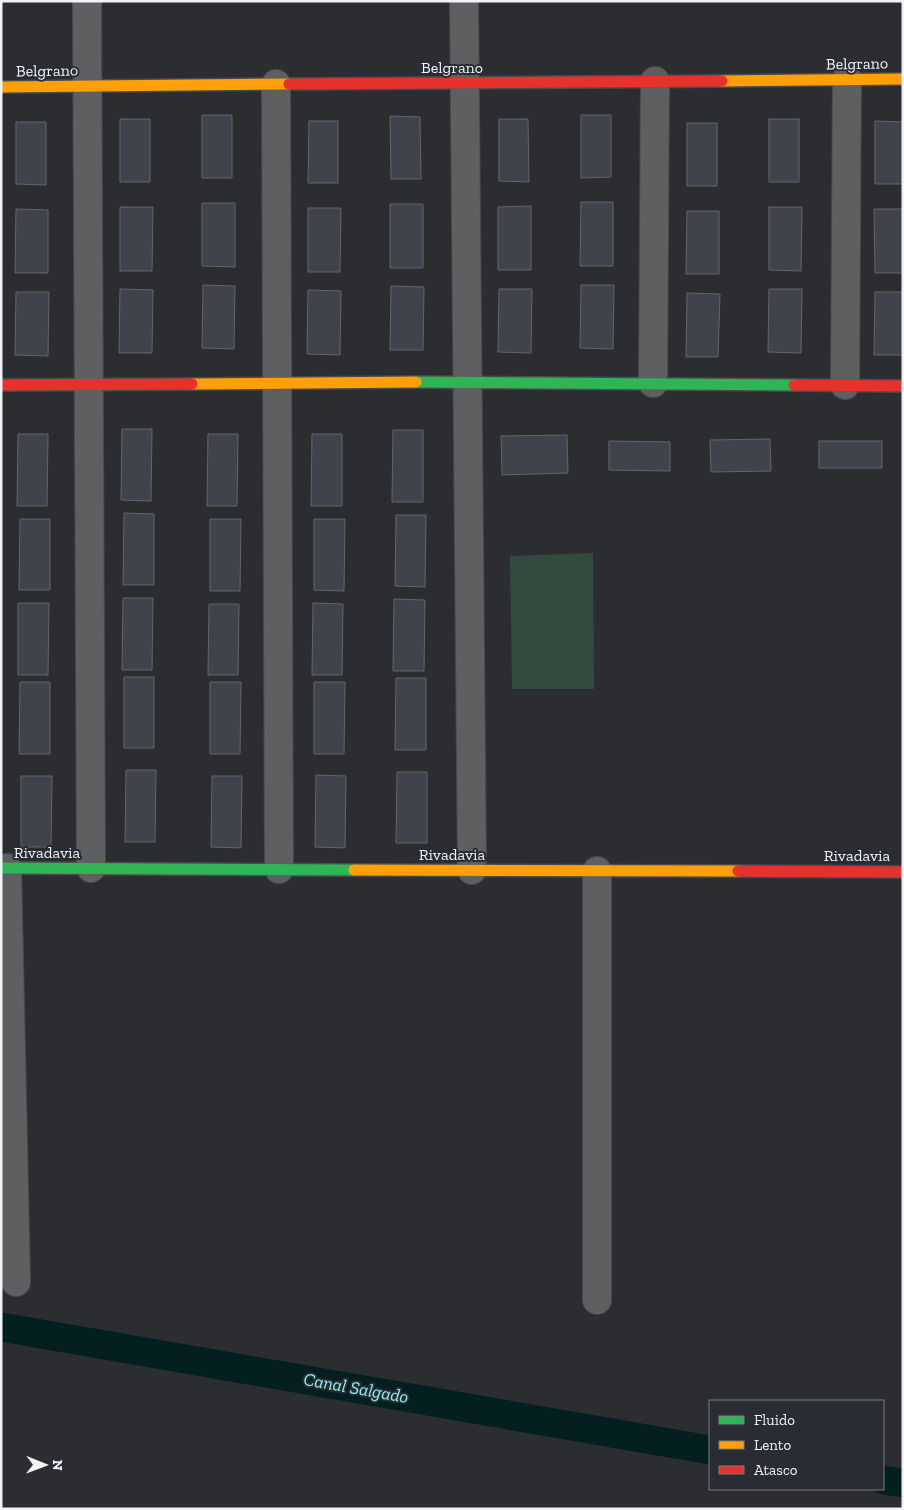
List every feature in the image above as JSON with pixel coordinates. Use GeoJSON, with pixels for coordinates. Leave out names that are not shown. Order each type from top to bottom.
{"type":"FeatureCollection","features":[{"type":"Feature","properties":{"kind":"street"},"geometry":{"type":"LineString","coordinates":[[88,1],[91,868]]}},
{"type":"Feature","properties":{"kind":"street"},"geometry":{"type":"LineString","coordinates":[[464,1],[472,870]]}},
{"type":"Feature","properties":{"kind":"street"},"geometry":{"type":"LineString","coordinates":[[845,385],[847,79]]}},
{"type":"Feature","properties":{"kind":"street","name":"Belgrano"},"geometry":{"type":"LineString","coordinates":[[1,87],[903,79]]}},
{"type":"Feature","properties":{"kind":"street"},"geometry":{"type":"LineString","coordinates":[[653,383],[655,81]]}},
{"type":"Feature","properties":{"kind":"street"},"geometry":{"type":"LineString","coordinates":[[276,84],[279,869]]}},
{"type":"Feature","properties":{"kind":"street"},"geometry":{"type":"LineString","coordinates":[[1,385],[467,382],[903,386]]}},
{"type":"Feature","properties":{"kind":"street"},"geometry":{"type":"LineString","coordinates":[[4,868],[16,1282]]}},
{"type":"Feature","properties":{"kind":"street","name":"Rivadavia"},"geometry":{"type":"LineString","coordinates":[[4,868],[903,872]]}},
{"type":"Feature","properties":{"kind":"street"},"geometry":{"type":"LineString","coordinates":[[597,870],[597,1300]]}},
{"type":"Feature","properties":{"kind":"green space"},"geometry":{"type":"Polygon","coordinates":[[[593,553],[594,689],[512,689],[510,556],[593,553]]]}},
{"type":"Feature","properties":{"kind":"building"},"geometry":{"type":"Polygon","coordinates":[[[202,115],[232,115],[232,178],[202,178],[202,115]]]}},
{"type":"Feature","properties":{"kind":"building"},"geometry":{"type":"Polygon","coordinates":[[[581,115],[611,115],[611,177],[581,178],[581,115]]]}},
{"type":"Feature","properties":{"kind":"building"},"geometry":{"type":"Polygon","coordinates":[[[390,116],[420,117],[421,179],[391,179],[390,116]]]}},
{"type":"Feature","properties":{"kind":"building"},"geometry":{"type":"Polygon","coordinates":[[[120,119],[150,119],[150,182],[120,182],[120,119]]]}},
{"type":"Feature","properties":{"kind":"building"},"geometry":{"type":"Polygon","coordinates":[[[499,119],[528,119],[529,182],[499,181],[499,119]]]}},
{"type":"Feature","properties":{"kind":"building"},"geometry":{"type":"Polygon","coordinates":[[[769,119],[799,119],[799,182],[769,182],[769,119]]]}},
{"type":"Feature","properties":{"kind":"building"},"geometry":{"type":"Polygon","coordinates":[[[309,121],[338,121],[338,183],[308,183],[309,121]]]}},
{"type":"Feature","properties":{"kind":"building"},"geometry":{"type":"Polygon","coordinates":[[[875,121],[903,122],[903,184],[875,184],[875,121]]]}},
{"type":"Feature","properties":{"kind":"building"},"geometry":{"type":"Polygon","coordinates":[[[16,122],[46,122],[46,185],[16,184],[16,122]]]}},
{"type":"Feature","properties":{"kind":"building"},"geometry":{"type":"Polygon","coordinates":[[[687,123],[717,123],[717,186],[687,186],[687,123]]]}},
{"type":"Feature","properties":{"kind":"building"},"geometry":{"type":"Polygon","coordinates":[[[581,202],[613,202],[613,266],[580,266],[581,202]]]}},
{"type":"Feature","properties":{"kind":"building"},"geometry":{"type":"Polygon","coordinates":[[[202,203],[235,203],[235,267],[202,266],[202,203]]]}},
{"type":"Feature","properties":{"kind":"building"},"geometry":{"type":"Polygon","coordinates":[[[390,204],[423,204],[423,268],[390,268],[390,204]]]}},
{"type":"Feature","properties":{"kind":"building"},"geometry":{"type":"Polygon","coordinates":[[[531,206],[531,270],[498,270],[498,207],[531,206]]]}},
{"type":"Feature","properties":{"kind":"building"},"geometry":{"type":"Polygon","coordinates":[[[120,207],[153,207],[152,271],[120,271],[120,207]]]}},
{"type":"Feature","properties":{"kind":"building"},"geometry":{"type":"Polygon","coordinates":[[[769,207],[802,207],[801,271],[769,270],[769,207]]]}},
{"type":"Feature","properties":{"kind":"building"},"geometry":{"type":"Polygon","coordinates":[[[308,208],[341,208],[340,272],[308,272],[308,208]]]}},
{"type":"Feature","properties":{"kind":"building"},"geometry":{"type":"Polygon","coordinates":[[[16,209],[48,210],[48,273],[15,273],[16,209]]]}},
{"type":"Feature","properties":{"kind":"building"},"geometry":{"type":"Polygon","coordinates":[[[874,209],[903,209],[903,273],[875,273],[874,209]]]}},
{"type":"Feature","properties":{"kind":"building"},"geometry":{"type":"Polygon","coordinates":[[[687,211],[719,211],[719,274],[686,274],[687,211]]]}},
{"type":"Feature","properties":{"kind":"building"},"geometry":{"type":"Polygon","coordinates":[[[203,285],[235,286],[234,349],[202,348],[203,285]]]}},
{"type":"Feature","properties":{"kind":"building"},"geometry":{"type":"Polygon","coordinates":[[[581,285],[614,285],[613,349],[580,348],[581,285]]]}},
{"type":"Feature","properties":{"kind":"building"},"geometry":{"type":"Polygon","coordinates":[[[391,286],[424,287],[423,350],[390,350],[391,286]]]}},
{"type":"Feature","properties":{"kind":"building"},"geometry":{"type":"Polygon","coordinates":[[[120,289],[153,290],[152,353],[119,353],[120,289]]]}},
{"type":"Feature","properties":{"kind":"building"},"geometry":{"type":"Polygon","coordinates":[[[499,289],[532,289],[531,353],[498,352],[499,289]]]}},
{"type":"Feature","properties":{"kind":"building"},"geometry":{"type":"Polygon","coordinates":[[[769,289],[802,289],[801,353],[768,352],[769,289]]]}},
{"type":"Feature","properties":{"kind":"building"},"geometry":{"type":"Polygon","coordinates":[[[308,290],[341,291],[340,355],[307,354],[308,290]]]}},
{"type":"Feature","properties":{"kind":"building"},"geometry":{"type":"Polygon","coordinates":[[[16,292],[49,292],[48,356],[15,355],[16,292]]]}},
{"type":"Feature","properties":{"kind":"building"},"geometry":{"type":"Polygon","coordinates":[[[875,292],[903,292],[903,355],[874,355],[875,292]]]}},
{"type":"Feature","properties":{"kind":"building"},"geometry":{"type":"Polygon","coordinates":[[[687,293],[720,294],[718,357],[686,357],[687,293]]]}},
{"type":"Feature","properties":{"kind":"building"},"geometry":{"type":"Polygon","coordinates":[[[122,429],[152,429],[151,501],[121,500],[122,429]]]}},
{"type":"Feature","properties":{"kind":"building"},"geometry":{"type":"Polygon","coordinates":[[[393,430],[423,430],[423,502],[392,502],[393,430]]]}},
{"type":"Feature","properties":{"kind":"building"},"geometry":{"type":"Polygon","coordinates":[[[18,434],[48,434],[47,506],[17,506],[18,434]]]}},
{"type":"Feature","properties":{"kind":"building"},"geometry":{"type":"Polygon","coordinates":[[[208,434],[238,434],[237,506],[207,506],[208,434]]]}},
{"type":"Feature","properties":{"kind":"building"},"geometry":{"type":"Polygon","coordinates":[[[312,434],[342,434],[342,506],[311,506],[312,434]]]}},
{"type":"Feature","properties":{"kind":"building"},"geometry":{"type":"Polygon","coordinates":[[[567,435],[568,473],[502,475],[501,436],[567,435]]]}},
{"type":"Feature","properties":{"kind":"building"},"geometry":{"type":"Polygon","coordinates":[[[770,439],[771,471],[711,472],[710,440],[770,439]]]}},
{"type":"Feature","properties":{"kind":"building"},"geometry":{"type":"Polygon","coordinates":[[[609,441],[670,442],[670,471],[609,470],[609,441]]]}},
{"type":"Feature","properties":{"kind":"building"},"geometry":{"type":"Polygon","coordinates":[[[819,441],[882,441],[882,468],[819,468],[819,441]]]}},
{"type":"Feature","properties":{"kind":"building"},"geometry":{"type":"Polygon","coordinates":[[[124,513],[154,514],[154,585],[123,585],[124,513]]]}},
{"type":"Feature","properties":{"kind":"building"},"geometry":{"type":"Polygon","coordinates":[[[396,515],[426,515],[425,587],[395,586],[396,515]]]}},
{"type":"Feature","properties":{"kind":"building"},"geometry":{"type":"Polygon","coordinates":[[[20,519],[50,519],[50,590],[19,590],[20,519]]]}},
{"type":"Feature","properties":{"kind":"building"},"geometry":{"type":"Polygon","coordinates":[[[210,519],[241,519],[240,591],[210,591],[210,519]]]}},
{"type":"Feature","properties":{"kind":"building"},"geometry":{"type":"Polygon","coordinates":[[[314,519],[345,519],[344,591],[314,590],[314,519]]]}},
{"type":"Feature","properties":{"kind":"building"},"geometry":{"type":"Polygon","coordinates":[[[123,598],[153,598],[152,670],[122,670],[123,598]]]}},
{"type":"Feature","properties":{"kind":"building"},"geometry":{"type":"Polygon","coordinates":[[[394,599],[425,600],[424,671],[393,671],[394,599]]]}},
{"type":"Feature","properties":{"kind":"building"},"geometry":{"type":"Polygon","coordinates":[[[18,603],[49,603],[48,675],[18,675],[18,603]]]}},
{"type":"Feature","properties":{"kind":"building"},"geometry":{"type":"Polygon","coordinates":[[[313,603],[343,604],[342,675],[312,675],[313,603]]]}},
{"type":"Feature","properties":{"kind":"building"},"geometry":{"type":"Polygon","coordinates":[[[209,604],[239,604],[238,675],[208,675],[209,604]]]}},
{"type":"Feature","properties":{"kind":"building"},"geometry":{"type":"Polygon","coordinates":[[[124,677],[154,677],[154,748],[124,748],[124,677]]]}},
{"type":"Feature","properties":{"kind":"building"},"geometry":{"type":"Polygon","coordinates":[[[396,678],[426,678],[426,750],[395,750],[396,678]]]}},
{"type":"Feature","properties":{"kind":"building"},"geometry":{"type":"Polygon","coordinates":[[[20,682],[50,682],[50,754],[19,754],[20,682]]]}},
{"type":"Feature","properties":{"kind":"building"},"geometry":{"type":"Polygon","coordinates":[[[210,682],[241,682],[240,754],[210,754],[210,682]]]}},
{"type":"Feature","properties":{"kind":"building"},"geometry":{"type":"Polygon","coordinates":[[[314,682],[345,682],[344,754],[314,754],[314,682]]]}},
{"type":"Feature","properties":{"kind":"building"},"geometry":{"type":"Polygon","coordinates":[[[126,770],[156,770],[155,842],[125,842],[126,770]]]}},
{"type":"Feature","properties":{"kind":"building"},"geometry":{"type":"Polygon","coordinates":[[[397,772],[427,772],[427,843],[396,843],[397,772]]]}},
{"type":"Feature","properties":{"kind":"building"},"geometry":{"type":"Polygon","coordinates":[[[316,775],[346,776],[345,848],[315,847],[316,775]]]}},
{"type":"Feature","properties":{"kind":"building"},"geometry":{"type":"Polygon","coordinates":[[[21,776],[52,776],[51,847],[21,847],[21,776]]]}},
{"type":"Feature","properties":{"kind":"building"},"geometry":{"type":"Polygon","coordinates":[[[212,776],[242,776],[241,848],[211,847],[212,776]]]}},
{"type":"Feature","properties":{"kind":"waterway","name":"Canal Salgado"},"geometry":{"type":"LineString","coordinates":[[1,1327],[709,1450]]}},
{"type":"Feature","properties":{"kind":"waterway","name":"Canal Salgado"},"geometry":{"type":"LineString","coordinates":[[884,1480],[903,1483]]}},
{"type":"Feature","properties":{"kind":"traffic: fast"},"geometry":{"type":"LineString","coordinates":[[416,382],[794,385]]}},
{"type":"Feature","properties":{"kind":"traffic: fast"},"geometry":{"type":"LineString","coordinates":[[1,868],[354,870]]}},
{"type":"Feature","properties":{"kind":"traffic: slow"},"geometry":{"type":"LineString","coordinates":[[722,81],[903,79]]}},
{"type":"Feature","properties":{"kind":"traffic: slow"},"geometry":{"type":"LineString","coordinates":[[1,87],[289,84]]}},
{"type":"Feature","properties":{"kind":"traffic: slow"},"geometry":{"type":"LineString","coordinates":[[192,384],[416,382]]}},
{"type":"Feature","properties":{"kind":"traffic: slow"},"geometry":{"type":"LineString","coordinates":[[354,870],[738,871]]}},
{"type":"Feature","properties":{"kind":"traffic: jam"},"geometry":{"type":"LineString","coordinates":[[289,84],[722,81]]}},
{"type":"Feature","properties":{"kind":"traffic: jam"},"geometry":{"type":"LineString","coordinates":[[1,385],[192,384]]}},
{"type":"Feature","properties":{"kind":"traffic: jam"},"geometry":{"type":"LineString","coordinates":[[794,385],[903,386]]}},
{"type":"Feature","properties":{"kind":"traffic: jam"},"geometry":{"type":"LineString","coordinates":[[738,871],[903,872]]}}]}
